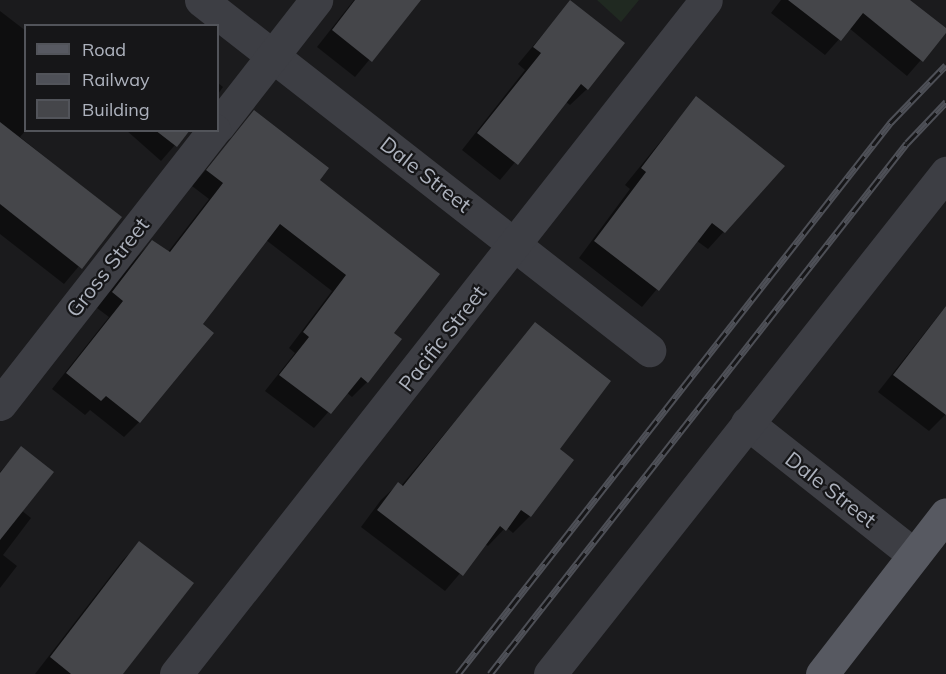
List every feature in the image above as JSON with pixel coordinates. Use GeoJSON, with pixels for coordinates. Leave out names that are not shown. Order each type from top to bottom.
{"type":"FeatureCollection","features":[{"type":"Feature","properties":{"kind":"main road"},"geometry":{"type":"LineString","coordinates":[[822,674],[946,514]]}},
{"type":"Feature","properties":{"kind":"street","name":"Dale Street"},"geometry":{"type":"LineString","coordinates":[[201,0],[516,243],[649,350]]}},
{"type":"Feature","properties":{"kind":"street"},"geometry":{"type":"LineString","coordinates":[[219,125],[316,0]]}},
{"type":"Feature","properties":{"kind":"street","name":"Pacific Street"},"geometry":{"type":"LineString","coordinates":[[176,674],[706,0]]}},
{"type":"Feature","properties":{"kind":"street","name":"Gross Street"},"geometry":{"type":"LineString","coordinates":[[0,404],[212,132]]}},
{"type":"Feature","properties":{"kind":"street"},"geometry":{"type":"LineString","coordinates":[[550,674],[946,173]]}},
{"type":"Feature","properties":{"kind":"street","name":"Dale Street"},"geometry":{"type":"LineString","coordinates":[[747,423],[914,555]]}},
{"type":"Feature","properties":{"kind":"shaded area"},"geometry":{"type":"Polygon","coordinates":[[[597,0],[639,0],[621,22],[597,0]]]}},
{"type":"Feature","properties":{"kind":"building"},"geometry":{"type":"Polygon","coordinates":[[[355,0],[421,0],[372,62],[332,30],[355,0]]]}},
{"type":"Feature","properties":{"kind":"building"},"geometry":{"type":"Polygon","coordinates":[[[570,0],[625,43],[588,90],[581,84],[518,165],[477,133],[541,53],[533,47],[570,0]]]}},
{"type":"Feature","properties":{"kind":"building"},"geometry":{"type":"Polygon","coordinates":[[[788,0],[910,0],[946,28],[946,33],[923,62],[863,13],[841,41],[788,0]]]}},
{"type":"Feature","properties":{"kind":"building"},"geometry":{"type":"Polygon","coordinates":[[[696,96],[785,166],[725,233],[712,223],[659,291],[594,241],[646,172],[641,168],[696,96]]]}},
{"type":"Feature","properties":{"kind":"building"},"geometry":{"type":"Polygon","coordinates":[[[254,110],[329,168],[320,180],[440,274],[394,333],[402,339],[368,383],[361,377],[331,414],[279,375],[309,337],[303,332],[346,275],[280,224],[203,324],[214,333],[140,423],[106,396],[101,401],[66,373],[123,301],[112,292],[152,240],[170,252],[223,183],[206,170],[254,110]]]}},
{"type":"Feature","properties":{"kind":"building"},"geometry":{"type":"Polygon","coordinates":[[[0,122],[122,217],[82,269],[0,204],[0,122]]]}},
{"type":"Feature","properties":{"kind":"building"},"geometry":{"type":"Polygon","coordinates":[[[158,132],[188,132],[177,147],[158,132]]]}},
{"type":"Feature","properties":{"kind":"building"},"geometry":{"type":"Polygon","coordinates":[[[946,306],[946,415],[893,375],[946,306]]]}},
{"type":"Feature","properties":{"kind":"building"},"geometry":{"type":"Polygon","coordinates":[[[535,322],[611,381],[560,449],[574,460],[531,517],[521,510],[506,531],[500,526],[463,576],[377,510],[398,482],[403,486],[535,322]]]}},
{"type":"Feature","properties":{"kind":"building"},"geometry":{"type":"Polygon","coordinates":[[[21,446],[54,472],[0,540],[0,473],[21,446]]]}},
{"type":"Feature","properties":{"kind":"building"},"geometry":{"type":"Polygon","coordinates":[[[139,541],[194,583],[123,674],[71,674],[50,657],[139,541]]]}},
{"type":"Feature","properties":{"kind":"railway"},"geometry":{"type":"LineString","coordinates":[[458,674],[891,122],[946,65]]}},
{"type":"Feature","properties":{"kind":"railway"},"geometry":{"type":"LineString","coordinates":[[490,674],[907,143],[946,102]]}}]}
